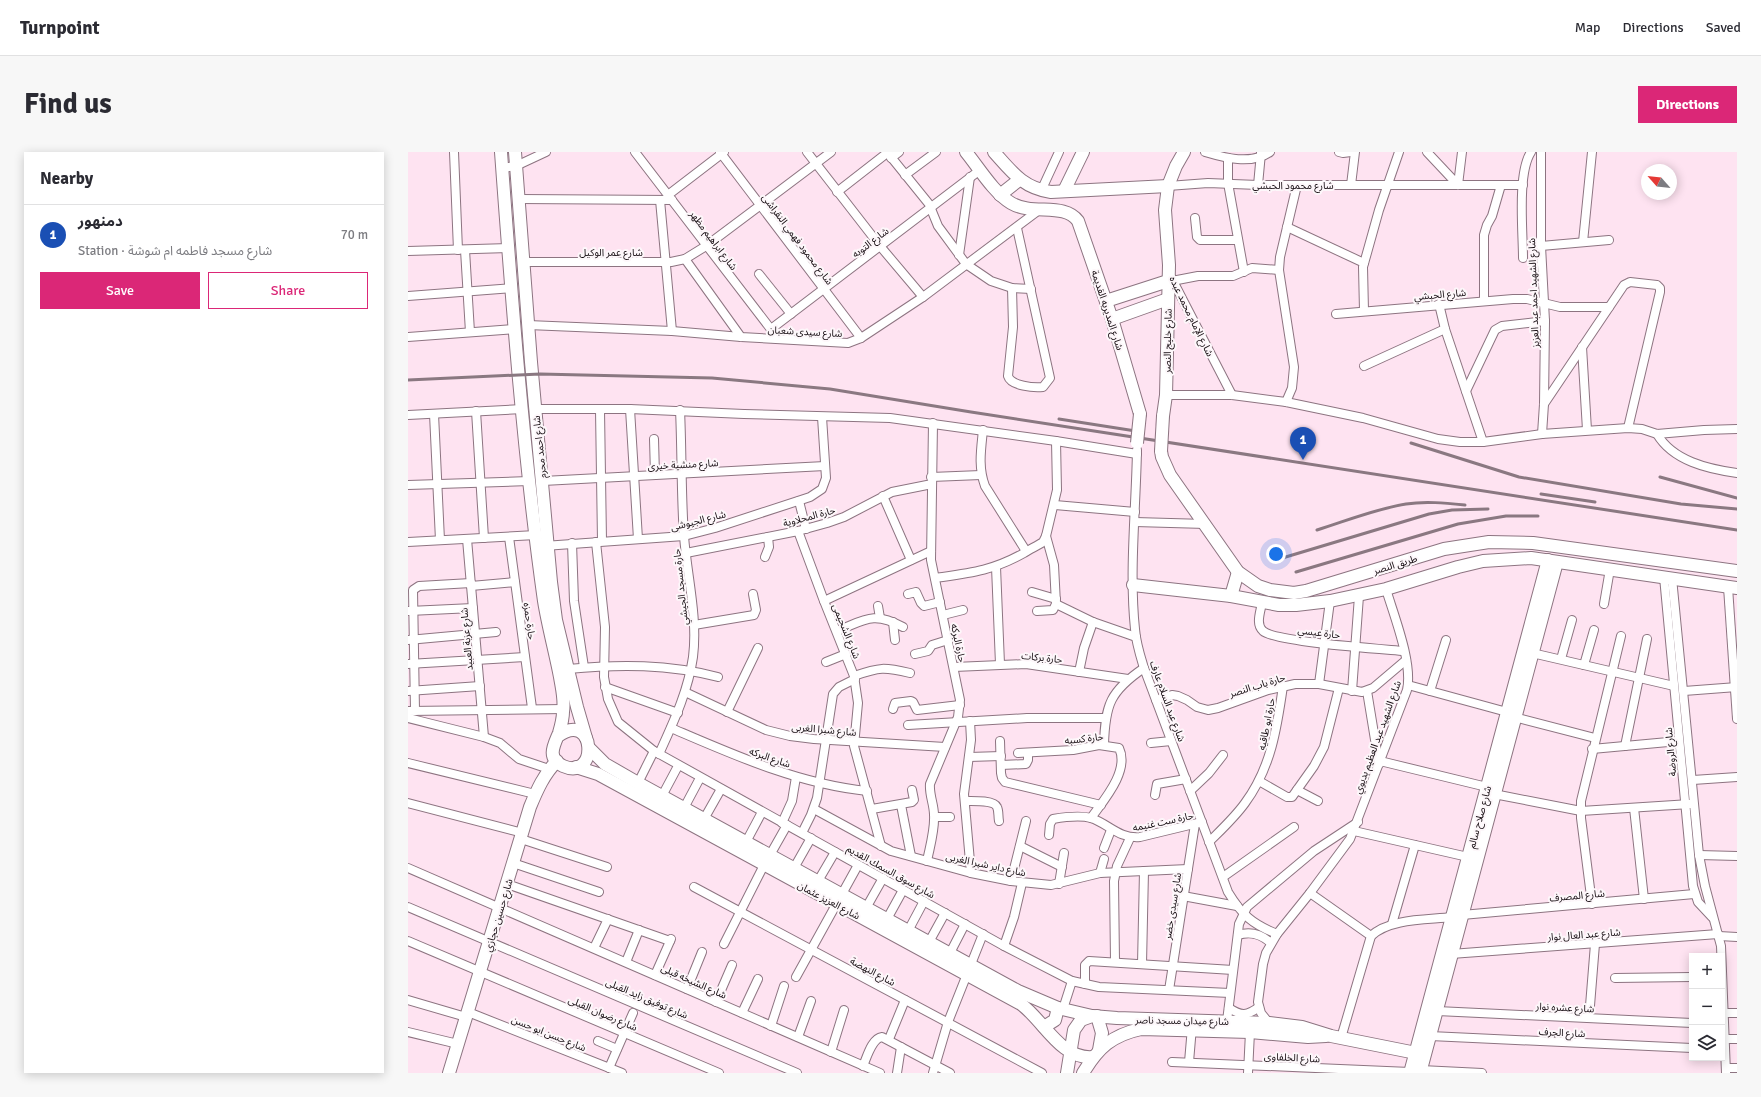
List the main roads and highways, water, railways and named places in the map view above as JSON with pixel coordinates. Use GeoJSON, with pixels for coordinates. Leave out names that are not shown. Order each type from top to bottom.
{"type":"FeatureCollection","features":[{"type":"Feature","properties":{"kind":"main road","name":"شارع احمد محرم"},"geometry":{"type":"LineString","coordinates":[[501,152],[529,481],[556,620],[588,744]]}},
{"type":"Feature","properties":{"kind":"main road","name":"شارع احمد محرم"},"geometry":{"type":"LineString","coordinates":[[515,152],[520,199],[535,409],[543,481],[540,542],[544,602],[559,674],[564,709],[558,736]]}},
{"type":"Feature","properties":{"kind":"main road"},"geometry":{"type":"LineString","coordinates":[[966,152],[1000,195],[1019,180],[995,152]]}},
{"type":"Feature","properties":{"kind":"main road"},"geometry":{"type":"LineString","coordinates":[[1064,191],[1083,152]]}},
{"type":"Feature","properties":{"kind":"main road","name":"شارع الإمام محمد عبده"},"geometry":{"type":"LineString","coordinates":[[1169,265],[1164,222],[1165,204],[1168,186],[1176,166],[1184,152]]}},
{"type":"Feature","properties":{"kind":"main road","name":"شارع محمود الحبشي"},"geometry":{"type":"LineString","coordinates":[[1019,180],[1041,191],[1168,186]]}},
{"type":"Feature","properties":{"kind":"main road","name":"شارع المديريه القديمة"},"geometry":{"type":"LineString","coordinates":[[1000,195],[1020,207],[1039,210],[1061,210],[1070,213],[1078,221],[1112,319],[1140,414],[1137,448]]}},
{"type":"Feature","properties":{"kind":"main road","name":"شارع خليج النصر"},"geometry":{"type":"LineString","coordinates":[[1163,416],[1166,395],[1168,299],[1170,281],[1169,265]]}},
{"type":"Feature","properties":{"kind":"main road"},"geometry":{"type":"LineString","coordinates":[[1106,301],[1170,281]]}},
{"type":"Feature","properties":{"kind":"main road"},"geometry":{"type":"LineString","coordinates":[[1112,319],[1168,299]]}},
{"type":"Feature","properties":{"kind":"main road","name":"طريق النصر"},"geometry":{"type":"LineString","coordinates":[[1163,416],[1161,451],[1162,458],[1170,475],[1206,524],[1238,572],[1248,580],[1264,588],[1294,593],[1306,591],[1454,547],[1480,543],[1519,541],[1737,571]]}},
{"type":"Feature","properties":{"kind":"main road"},"geometry":{"type":"LineString","coordinates":[[1480,543],[1479,554],[1483,561]]}},
{"type":"Feature","properties":{"kind":"main road"},"geometry":{"type":"LineString","coordinates":[[1454,547],[1459,554],[1458,567]]}},
{"type":"Feature","properties":{"kind":"main road","name":"طريق النصر"},"geometry":{"type":"LineString","coordinates":[[1133,585],[1296,605],[1358,596],[1458,567],[1483,561],[1515,558],[1553,561],[1732,587]]}},
{"type":"Feature","properties":{"kind":"main road","name":"شارع صلاح سالم"},"geometry":{"type":"LineString","coordinates":[[1511,714],[1532,652],[1553,561]]}},
{"type":"Feature","properties":{"kind":"main road","name":"شارع صلاح سالم"},"geometry":{"type":"LineString","coordinates":[[1415,1072],[1416,1053],[1457,916],[1553,561]]}},
{"type":"Feature","properties":{"kind":"main road"},"geometry":{"type":"LineString","coordinates":[[1231,596],[1238,572]]}},
{"type":"Feature","properties":{"kind":"main road"},"geometry":{"type":"LineString","coordinates":[[569,731],[576,731],[588,744],[589,754],[584,762],[576,767],[553,765],[553,746],[558,736],[569,731]]}},
{"type":"Feature","properties":{"kind":"main road","name":"شارع العزيز عثمان"},"geometry":{"type":"LineString","coordinates":[[588,744],[605,764],[684,808],[706,824],[767,860],[968,969],[1035,999]]}},
{"type":"Feature","properties":{"kind":"main road","name":"شارع حسين حجازي"},"geometry":{"type":"LineString","coordinates":[[449,1073],[535,794],[553,765]]}},
{"type":"Feature","properties":{"kind":"main road","name":"شارع العزيز عثمان"},"geometry":{"type":"LineString","coordinates":[[576,767],[598,774],[746,842],[767,860],[794,868],[818,881],[839,899],[866,908],[950,953],[968,969],[1021,1004],[1035,1016],[1058,1042],[1070,1052]]}},
{"type":"Feature","properties":{"kind":"main road","name":"شارع صلاح سالم"},"geometry":{"type":"LineString","coordinates":[[1415,1072],[1430,1036],[1437,1011],[1451,954],[1468,857],[1490,791]]}},
{"type":"Feature","properties":{"kind":"main road","name":"شارع ميدان مسجد ناصر"},"geometry":{"type":"LineString","coordinates":[[1035,999],[1061,1008],[1094,1016],[1304,1037],[1336,1037]]}},
{"type":"Feature","properties":{"kind":"main road"},"geometry":{"type":"LineString","coordinates":[[1044,1027],[1054,1020],[1061,1008]]}},
{"type":"Feature","properties":{"kind":"main road"},"geometry":{"type":"LineString","coordinates":[[1067,1073],[1075,1026],[1081,1020],[1094,1016],[1102,1033],[1096,1054],[1083,1073]]}},
{"type":"Feature","properties":{"kind":"main road","name":"شارع ميدان مسجد ناصر"},"geometry":{"type":"LineString","coordinates":[[1096,1054],[1108,1042],[1129,1031],[1227,1021],[1269,1023],[1312,1029],[1336,1037],[1416,1053]]}},
{"type":"Feature","properties":{"kind":"main road"},"geometry":{"type":"LineString","coordinates":[[1070,1052],[1081,1057],[1096,1054]]}},
{"type":"Feature","properties":{"kind":"railway"},"geometry":{"type":"LineString","coordinates":[[408,380],[540,374],[712,378],[830,389],[1737,530]]}},
{"type":"Feature","properties":{"kind":"railway"},"geometry":{"type":"LineString","coordinates":[[1059,419],[1142,432]]}},
{"type":"Feature","properties":{"kind":"railway"},"geometry":{"type":"LineString","coordinates":[[1411,443],[1519,477],[1681,504],[1737,509]]}},
{"type":"Feature","properties":{"kind":"railway"},"geometry":{"type":"LineString","coordinates":[[1660,477],[1737,498]]}},
{"type":"Feature","properties":{"kind":"railway"},"geometry":{"type":"LineString","coordinates":[[1541,494],[1595,502]]}},
{"type":"Feature","properties":{"kind":"railway"},"geometry":{"type":"LineString","coordinates":[[1317,530],[1394,506],[1428,502],[1465,505]]}},
{"type":"Feature","properties":{"kind":"railway"},"geometry":{"type":"LineString","coordinates":[[1279,559],[1429,514],[1452,510],[1488,509]]}},
{"type":"Feature","properties":{"kind":"railway"},"geometry":{"type":"LineString","coordinates":[[1296,572],[1458,524],[1506,516],[1538,516]]}},
{"type":"Feature","properties":{"kind":"place","name":"دمنهور"},"geometry":{"type":"Point","coordinates":[1303,460]}}]}
